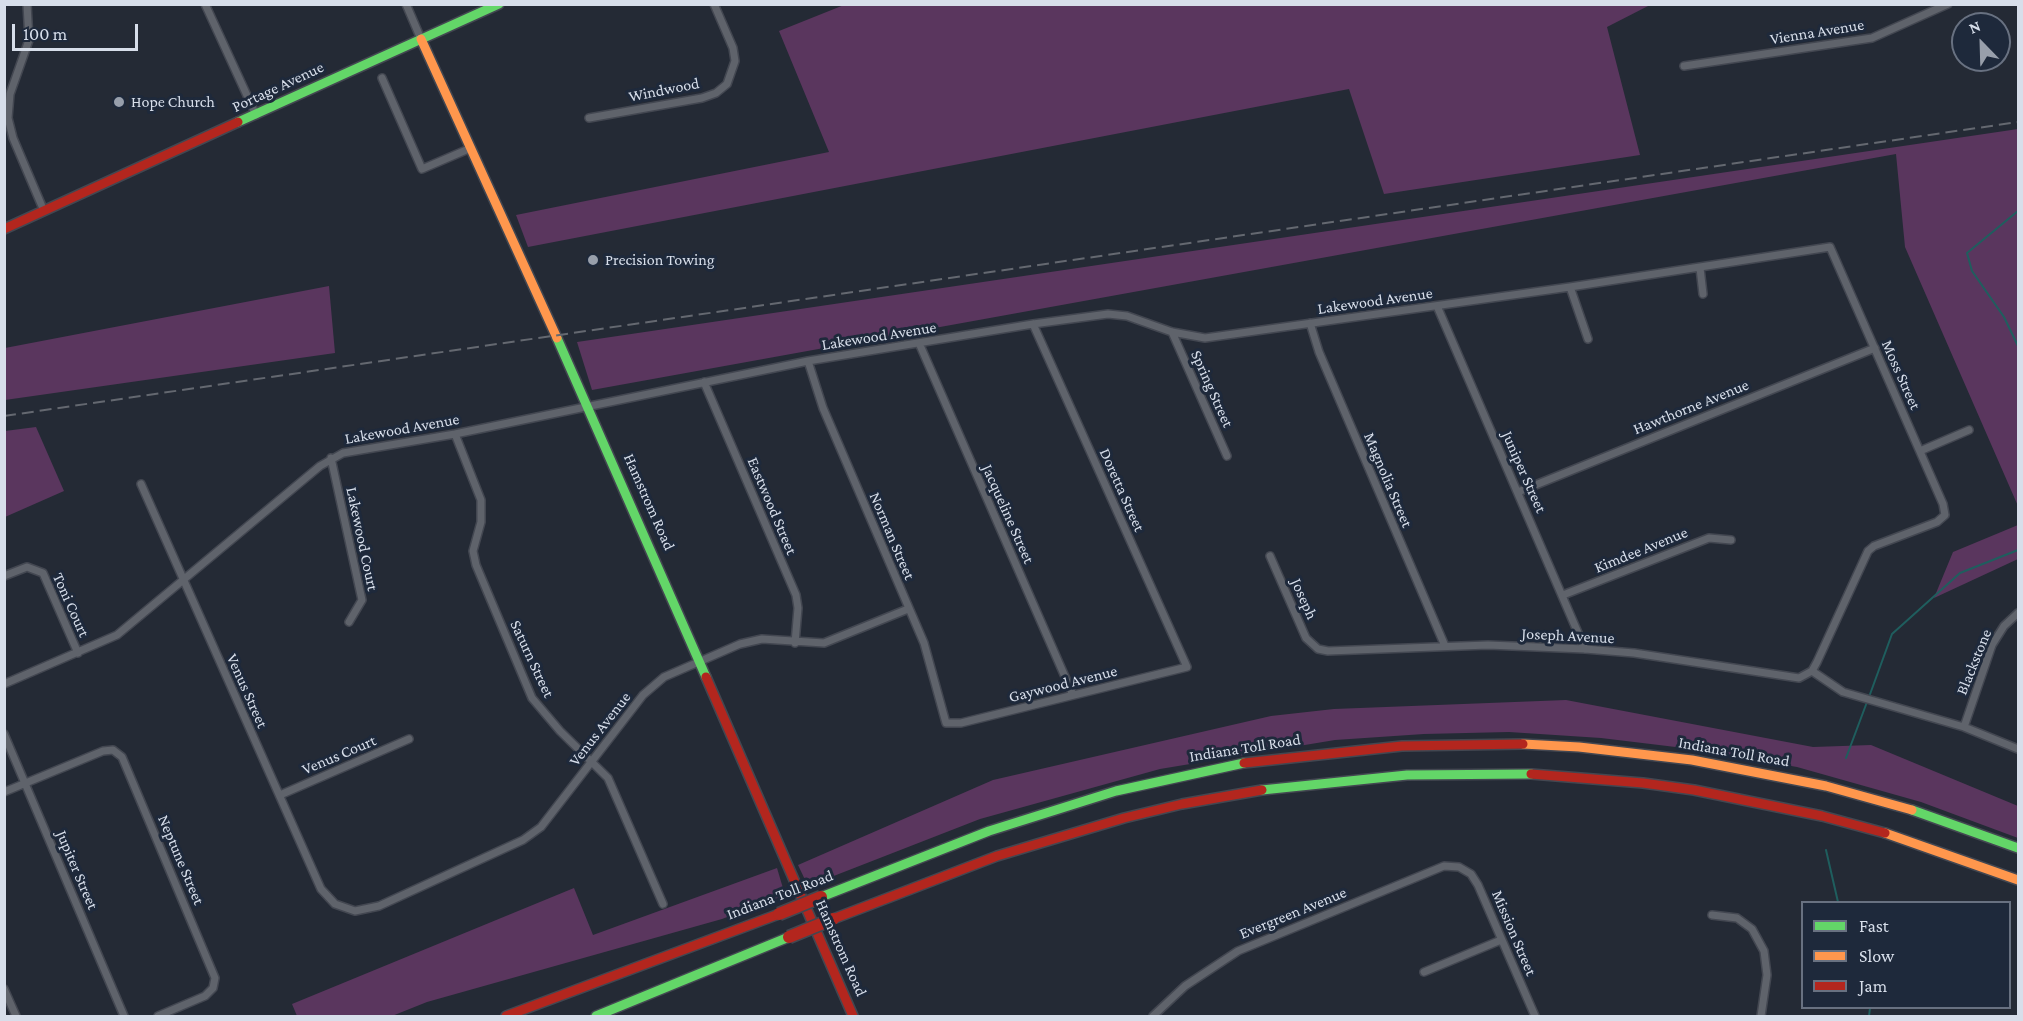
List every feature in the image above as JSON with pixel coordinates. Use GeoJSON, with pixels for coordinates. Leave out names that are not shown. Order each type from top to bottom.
{"type":"FeatureCollection","features":[{"type":"Feature","properties":{"kind":"main road","name":"Portage Avenue"},"geometry":{"type":"LineString","coordinates":[[4,228],[499,4]]}},
{"type":"Feature","properties":{"kind":"main road","name":"Hamstrom Road"},"geometry":{"type":"LineString","coordinates":[[421,39],[589,407],[853,1017]]}},
{"type":"Feature","properties":{"kind":"main road","name":"Indiana Toll Road"},"geometry":{"type":"LineString","coordinates":[[506,1017],[779,914],[989,831],[1116,791],[1226,766],[1282,757],[1402,746],[1520,744],[1579,747],[1692,760],[1826,786],[1925,814],[2019,848]]}},
{"type":"Feature","properties":{"kind":"main road"},"geometry":{"type":"LineString","coordinates":[[596,1017],[789,937],[997,856],[1124,818],[1182,804],[1279,787],[1407,775],[1525,774],[1694,790],[1763,803],[1872,829],[2019,880]]}},
{"type":"Feature","properties":{"kind":"street"},"geometry":{"type":"LineString","coordinates":[[27,4],[30,25],[29,40],[10,94],[8,118],[13,138],[44,211]]}},
{"type":"Feature","properties":{"kind":"street"},"geometry":{"type":"LineString","coordinates":[[205,4],[256,115]]}},
{"type":"Feature","properties":{"kind":"street","name":"Hamstrom Road"},"geometry":{"type":"LineString","coordinates":[[406,4],[421,39]]}},
{"type":"Feature","properties":{"kind":"street","name":"Windwood"},"geometry":{"type":"LineString","coordinates":[[589,118],[702,98],[716,93],[727,84],[735,61],[733,48],[714,4]]}},
{"type":"Feature","properties":{"kind":"street","name":"Vienna Avenue"},"geometry":{"type":"LineString","coordinates":[[1684,66],[1864,39],[1948,4]]}},
{"type":"Feature","properties":{"kind":"street"},"geometry":{"type":"LineString","coordinates":[[382,78],[423,169],[471,148]]}},
{"type":"Feature","properties":{"kind":"street","name":"Lakewood Avenue"},"geometry":{"type":"LineString","coordinates":[[4,684],[117,635],[331,458],[343,453],[455,434],[808,361],[1033,324],[1108,314],[1127,315],[1172,332],[1205,338],[1570,287],[1830,247]]}},
{"type":"Feature","properties":{"kind":"street","name":"Moss Street"},"geometry":{"type":"LineString","coordinates":[[1812,671],[1868,551],[1874,546],[1937,522],[1945,515],[1943,504],[1830,247]]}},
{"type":"Feature","properties":{"kind":"street"},"geometry":{"type":"LineString","coordinates":[[1700,268],[1703,294]]}},
{"type":"Feature","properties":{"kind":"street"},"geometry":{"type":"LineString","coordinates":[[1570,287],[1588,339]]}},
{"type":"Feature","properties":{"kind":"street","name":"Juniper Street"},"geometry":{"type":"LineString","coordinates":[[1437,306],[1585,649]]}},
{"type":"Feature","properties":{"kind":"street","name":"Magnolia Street"},"geometry":{"type":"LineString","coordinates":[[1310,323],[1319,352],[1445,646]]}},
{"type":"Feature","properties":{"kind":"street","name":"Doretta Street"},"geometry":{"type":"LineString","coordinates":[[1033,324],[1187,667]]}},
{"type":"Feature","properties":{"kind":"street","name":"Spring Street"},"geometry":{"type":"LineString","coordinates":[[1172,332],[1227,456]]}},
{"type":"Feature","properties":{"kind":"street","name":"Jacqueline Street"},"geometry":{"type":"LineString","coordinates":[[919,343],[1073,695]]}},
{"type":"Feature","properties":{"kind":"street","name":"Hawthorne Avenue"},"geometry":{"type":"LineString","coordinates":[[1518,492],[1875,348]]}},
{"type":"Feature","properties":{"kind":"street","name":"Norman Street"},"geometry":{"type":"LineString","coordinates":[[808,361],[823,408],[924,643],[946,723]]}},
{"type":"Feature","properties":{"kind":"street","name":"Eastwood Street"},"geometry":{"type":"LineString","coordinates":[[704,382],[795,595],[798,608],[795,643]]}},
{"type":"Feature","properties":{"kind":"street"},"geometry":{"type":"LineString","coordinates":[[1920,451],[1969,430]]}},
{"type":"Feature","properties":{"kind":"street","name":"Saturn Street"},"geometry":{"type":"LineString","coordinates":[[455,434],[481,500],[481,522],[473,551],[476,565],[532,698],[560,731],[608,778],[663,904]]}},
{"type":"Feature","properties":{"kind":"street","name":"Lakewood Court"},"geometry":{"type":"LineString","coordinates":[[331,458],[362,600],[349,622]]}},
{"type":"Feature","properties":{"kind":"street","name":"Venus Street"},"geometry":{"type":"LineString","coordinates":[[141,484],[321,889],[335,904]]}},
{"type":"Feature","properties":{"kind":"street","name":"Kimdee Avenue"},"geometry":{"type":"LineString","coordinates":[[1563,595],[1709,538],[1731,540]]}},
{"type":"Feature","properties":{"kind":"street","name":"Joseph"},"geometry":{"type":"LineString","coordinates":[[1269,556],[1306,638],[1318,649]]}},
{"type":"Feature","properties":{"kind":"street","name":"Toni Court"},"geometry":{"type":"LineString","coordinates":[[4,576],[27,567],[43,573],[78,653]]}},
{"type":"Feature","properties":{"kind":"street","name":"Venus Avenue"},"geometry":{"type":"LineString","coordinates":[[335,904],[355,911],[379,906],[523,840],[541,827],[643,695],[664,677],[751,641],[824,643],[908,609]]}},
{"type":"Feature","properties":{"kind":"street","name":"Blackstone"},"geometry":{"type":"LineString","coordinates":[[1964,727],[1992,645],[2004,626],[2019,613]]}},
{"type":"Feature","properties":{"kind":"street","name":"Joseph Avenue"},"geometry":{"type":"LineString","coordinates":[[1318,649],[1328,651],[1445,646],[1585,649],[1634,653],[1790,679],[1806,676],[1812,671]]}},
{"type":"Feature","properties":{"kind":"street","name":"Gaywood Avenue"},"geometry":{"type":"LineString","coordinates":[[946,723],[961,723],[1187,667]]}},
{"type":"Feature","properties":{"kind":"street"},"geometry":{"type":"LineString","coordinates":[[1812,671],[1843,692],[1964,727],[2019,749]]}},
{"type":"Feature","properties":{"kind":"street","name":"Jupiter Street"},"geometry":{"type":"LineString","coordinates":[[4,734],[124,1017]]}},
{"type":"Feature","properties":{"kind":"street","name":"Venus Court"},"geometry":{"type":"LineString","coordinates":[[280,795],[409,739]]}},
{"type":"Feature","properties":{"kind":"street","name":"Neptune Street"},"geometry":{"type":"LineString","coordinates":[[25,783],[101,751],[113,750],[125,762],[213,970],[214,985],[205,996],[158,1017]]}},
{"type":"Feature","properties":{"kind":"street"},"geometry":{"type":"LineString","coordinates":[[4,792],[25,783]]}},
{"type":"Feature","properties":{"kind":"street","name":"Evergreen Avenue"},"geometry":{"type":"LineString","coordinates":[[1153,1017],[1185,986],[1238,951],[1444,866],[1459,867]]}},
{"type":"Feature","properties":{"kind":"street","name":"Mission Street"},"geometry":{"type":"LineString","coordinates":[[1459,867],[1471,874],[1478,885],[1535,1017]]}},
{"type":"Feature","properties":{"kind":"street"},"geometry":{"type":"LineString","coordinates":[[1712,915],[1737,918],[1752,929],[1764,951],[1767,975],[1761,1017]]}},
{"type":"Feature","properties":{"kind":"street"},"geometry":{"type":"LineString","coordinates":[[1424,972],[1502,940]]}},
{"type":"Feature","properties":{"kind":"street"},"geometry":{"type":"LineString","coordinates":[[4,989],[16,1017]]}},
{"type":"Feature","properties":{"kind":"shaded area"},"geometry":{"type":"Polygon","coordinates":[[[844,5],[1650,5],[1607,27],[1640,155],[1384,194],[1349,89],[528,247],[516,215],[829,152],[779,31],[844,5]]]}},
{"type":"Feature","properties":{"kind":"shaded area"},"geometry":{"type":"Polygon","coordinates":[[[2018,129],[2018,506],[1905,247],[1896,154],[592,390],[577,342],[2018,129]]]}},
{"type":"Feature","properties":{"kind":"shaded area"},"geometry":{"type":"Polygon","coordinates":[[[329,286],[335,353],[5,400],[5,348],[329,286]]]}},
{"type":"Feature","properties":{"kind":"shaded area"},"geometry":{"type":"Polygon","coordinates":[[[36,427],[64,491],[5,517],[5,431],[36,427]]]}},
{"type":"Feature","properties":{"kind":"shaded area"},"geometry":{"type":"Polygon","coordinates":[[[2018,525],[2018,559],[1934,598],[1953,552],[2018,525]]]}},
{"type":"Feature","properties":{"kind":"shaded area"},"geometry":{"type":"Polygon","coordinates":[[[1566,700],[1813,747],[1871,745],[2018,806],[2018,838],[1921,802],[1797,767],[1692,749],[1601,738],[1509,732],[1424,734],[1335,740],[1160,769],[980,819],[808,886],[798,865],[993,780],[1271,716],[1334,709],[1566,700]]]}},
{"type":"Feature","properties":{"kind":"shaded area"},"geometry":{"type":"Polygon","coordinates":[[[777,868],[785,895],[722,919],[427,1002],[392,1016],[297,1016],[292,1004],[574,888],[593,935],[777,868]]]}},
{"type":"Feature","properties":{"kind":"waterway"},"geometry":{"type":"LineString","coordinates":[[2018,211],[1967,253],[1972,271],[2004,317],[2018,346]]}},
{"type":"Feature","properties":{"kind":"waterway"},"geometry":{"type":"LineString","coordinates":[[1869,697],[1892,634],[1960,573],[2018,550]]}},
{"type":"Feature","properties":{"kind":"waterway"},"geometry":{"type":"LineString","coordinates":[[1846,758],[1867,702]]}},
{"type":"Feature","properties":{"kind":"waterway"},"geometry":{"type":"LineString","coordinates":[[1826,850],[1838,901]]}},
{"type":"Feature","properties":{"kind":"waterway"},"geometry":{"type":"LineString","coordinates":[[1869,1016],[1870,1009]]}},
{"type":"Feature","properties":{"kind":"railway"},"geometry":{"type":"LineString","coordinates":[[4,416],[2018,122]]}},
{"type":"Feature","properties":{"kind":"traffic: fast"},"geometry":{"type":"LineString","coordinates":[[238,122],[499,4]]}},
{"type":"Feature","properties":{"kind":"traffic: fast"},"geometry":{"type":"LineString","coordinates":[[557,338],[706,677]]}},
{"type":"Feature","properties":{"kind":"traffic: fast"},"geometry":{"type":"LineString","coordinates":[[821,897],[989,831],[1116,791],[1244,763]]}},
{"type":"Feature","properties":{"kind":"traffic: fast"},"geometry":{"type":"LineString","coordinates":[[1262,790],[1407,775],[1531,774]]}},
{"type":"Feature","properties":{"kind":"traffic: fast"},"geometry":{"type":"LineString","coordinates":[[1912,810],[2018,848]]}},
{"type":"Feature","properties":{"kind":"traffic: fast"},"geometry":{"type":"LineString","coordinates":[[596,1016],[789,937]]}},
{"type":"Feature","properties":{"kind":"traffic: slow"},"geometry":{"type":"LineString","coordinates":[[421,39],[557,338]]}},
{"type":"Feature","properties":{"kind":"traffic: slow"},"geometry":{"type":"LineString","coordinates":[[1523,744],[1579,747],[1692,760],[1826,786],[1912,810]]}},
{"type":"Feature","properties":{"kind":"traffic: slow"},"geometry":{"type":"LineString","coordinates":[[1885,833],[2018,880]]}},
{"type":"Feature","properties":{"kind":"traffic: jam"},"geometry":{"type":"LineString","coordinates":[[4,229],[238,122]]}},
{"type":"Feature","properties":{"kind":"traffic: jam"},"geometry":{"type":"LineString","coordinates":[[706,677],[853,1016]]}},
{"type":"Feature","properties":{"kind":"traffic: jam"},"geometry":{"type":"LineString","coordinates":[[1244,763],[1402,746],[1523,744]]}},
{"type":"Feature","properties":{"kind":"traffic: jam"},"geometry":{"type":"LineString","coordinates":[[1531,774],[1643,783],[1694,790],[1822,816],[1885,833]]}},
{"type":"Feature","properties":{"kind":"traffic: jam"},"geometry":{"type":"LineString","coordinates":[[833,919],[997,856],[1124,818],[1182,804],[1262,790]]}},
{"type":"Feature","properties":{"kind":"traffic: jam"},"geometry":{"type":"LineString","coordinates":[[779,914],[821,897]]}},
{"type":"Feature","properties":{"kind":"traffic: jam"},"geometry":{"type":"LineString","coordinates":[[506,1016],[779,914]]}},
{"type":"Feature","properties":{"kind":"traffic: jam"},"geometry":{"type":"LineString","coordinates":[[789,937],[833,919]]}},
{"type":"Feature","properties":{"kind":"place","name":"Hope Church"},"geometry":{"type":"Point","coordinates":[119,102]}},
{"type":"Feature","properties":{"kind":"place","name":"Precision Towing"},"geometry":{"type":"Point","coordinates":[593,260]}}]}
